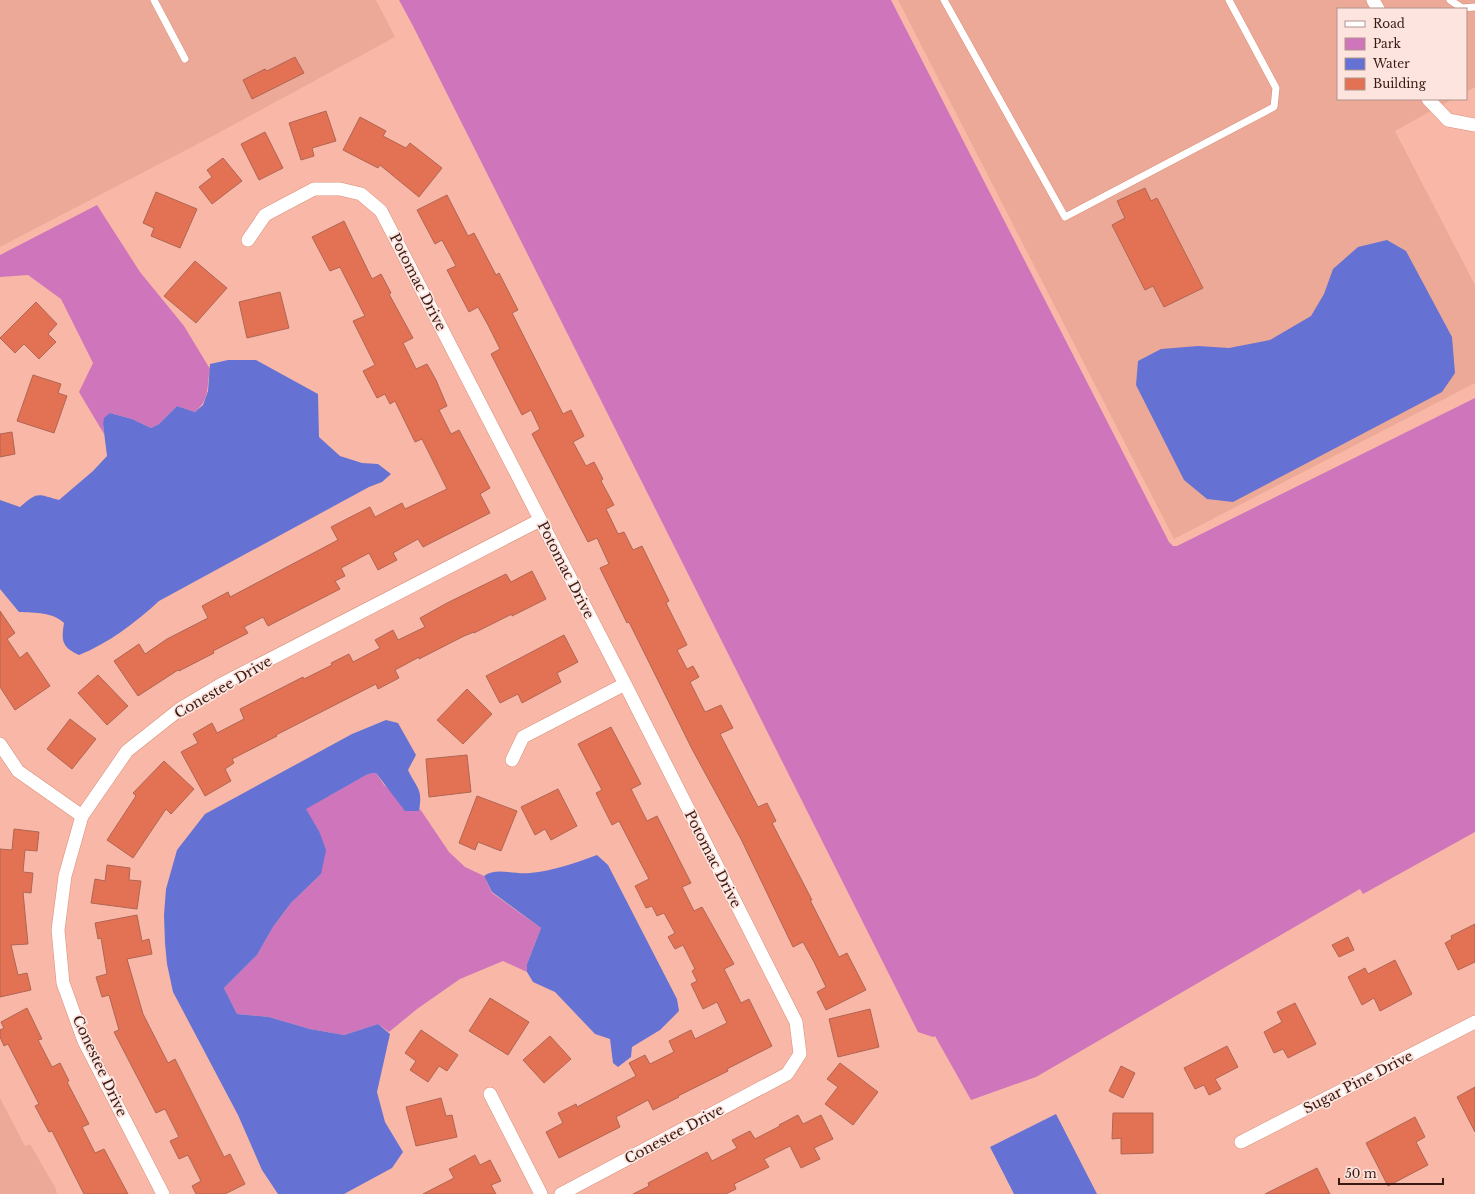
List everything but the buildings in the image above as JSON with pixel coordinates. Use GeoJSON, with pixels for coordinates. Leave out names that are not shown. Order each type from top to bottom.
{"type":"FeatureCollection","features":[{"type":"Feature","properties":{"kind":"street"},"geometry":{"type":"LineString","coordinates":[[1429,100],[1448,120],[1475,125]]}},
{"type":"Feature","properties":{"kind":"street","name":"Potomac Drive"},"geometry":{"type":"LineString","coordinates":[[248,240],[265,215],[314,189],[340,189],[361,194],[381,211],[625,684],[796,1022],[800,1054],[787,1074]]}},
{"type":"Feature","properties":{"kind":"street","name":"Conestee Drive"},"geometry":{"type":"LineString","coordinates":[[163,1194],[84,1041],[63,983],[58,930],[65,876],[82,816],[127,751],[180,709],[220,685],[540,520]]}},
{"type":"Feature","properties":{"kind":"street"},"geometry":{"type":"LineString","coordinates":[[512,760],[523,737],[625,684]]}},
{"type":"Feature","properties":{"kind":"street"},"geometry":{"type":"LineString","coordinates":[[0,744],[18,771],[82,816]]}},
{"type":"Feature","properties":{"kind":"street","name":"Sugar Pine Drive"},"geometry":{"type":"LineString","coordinates":[[1241,1142],[1475,1022]]}},
{"type":"Feature","properties":{"kind":"street","name":"Conestee Drive"},"geometry":{"type":"LineString","coordinates":[[561,1194],[787,1074]]}},
{"type":"Feature","properties":{"kind":"street"},"geometry":{"type":"LineString","coordinates":[[490,1094],[541,1194]]}},
{"type":"Feature","properties":{"kind":"lane"},"geometry":{"type":"LineString","coordinates":[[154,0],[185,59]]}},
{"type":"Feature","properties":{"kind":"lane"},"geometry":{"type":"LineString","coordinates":[[944,0],[1065,217],[1274,107],[1276,88],[1229,0]]}},
{"type":"Feature","properties":{"kind":"lane"},"geometry":{"type":"LineString","coordinates":[[1450,0],[1462,8],[1475,7]]}},
{"type":"Feature","properties":{"kind":"shaded area"},"geometry":{"type":"Polygon","coordinates":[[[0,0],[376,0],[395,37],[213,136],[0,247],[0,0]]]}},
{"type":"Feature","properties":{"kind":"shaded area"},"geometry":{"type":"Polygon","coordinates":[[[898,0],[1475,0],[1475,87],[1467,91],[1467,8],[1337,8],[1337,100],[1451,100],[1395,131],[1475,285],[1475,383],[1174,539],[898,0]]]}},
{"type":"Feature","properties":{"kind":"shaded area"},"geometry":{"type":"Polygon","coordinates":[[[0,1098],[25,1146],[30,1144],[55,1187],[57,1194],[0,1194],[0,1098]]]}},
{"type":"Feature","properties":{"kind":"green space"},"geometry":{"type":"Polygon","coordinates":[[[399,0],[891,0],[1169,542],[1173,546],[1177,546],[1475,398],[1475,832],[1363,894],[1360,889],[1036,1077],[971,1100],[935,1036],[933,1037],[918,1032],[399,0]]]}},
{"type":"Feature","properties":{"kind":"green space"},"geometry":{"type":"Polygon","coordinates":[[[97,205],[140,272],[184,326],[210,369],[206,397],[204,402],[195,412],[177,406],[159,424],[151,428],[132,419],[110,413],[103,424],[104,434],[79,392],[93,363],[61,299],[28,275],[0,277],[0,255],[97,205]]]}},
{"type":"Feature","properties":{"kind":"green space"},"geometry":{"type":"Polygon","coordinates":[[[376,773],[384,785],[419,811],[420,809],[449,852],[465,867],[484,876],[492,893],[541,928],[527,964],[527,972],[503,961],[460,979],[417,1009],[389,1032],[378,1024],[344,1035],[310,1029],[269,1017],[237,1014],[224,988],[257,955],[273,927],[291,903],[321,874],[319,831],[305,809],[368,774],[376,773]]]}},
{"type":"Feature","properties":{"kind":"water"},"geometry":{"type":"Polygon","coordinates":[[[1387,240],[1406,251],[1452,337],[1455,373],[1442,392],[1233,502],[1207,499],[1184,480],[1136,385],[1138,361],[1161,349],[1198,346],[1229,348],[1270,340],[1311,316],[1324,294],[1333,269],[1358,247],[1387,240]]]}},
{"type":"Feature","properties":{"kind":"water"},"geometry":{"type":"Polygon","coordinates":[[[228,360],[256,360],[318,394],[319,437],[340,456],[362,463],[378,464],[391,474],[382,482],[369,487],[159,601],[141,617],[101,645],[79,655],[73,652],[64,643],[64,623],[60,619],[49,615],[19,612],[0,589],[0,500],[20,507],[34,496],[38,495],[59,500],[93,471],[107,456],[103,424],[104,418],[110,413],[132,419],[151,428],[159,424],[177,406],[195,412],[203,405],[208,391],[210,364],[228,360]]]}},
{"type":"Feature","properties":{"kind":"water"},"geometry":{"type":"Polygon","coordinates":[[[386,720],[398,723],[416,755],[408,770],[420,793],[419,811],[405,811],[376,773],[368,774],[306,809],[319,831],[326,850],[321,874],[291,903],[273,927],[257,955],[224,988],[237,1014],[269,1017],[310,1029],[344,1035],[378,1024],[390,1034],[377,1092],[385,1122],[403,1152],[392,1168],[344,1194],[278,1194],[262,1170],[238,1115],[173,992],[167,964],[165,943],[164,915],[166,889],[177,850],[205,814],[352,734],[386,720]]]}},
{"type":"Feature","properties":{"kind":"water"},"geometry":{"type":"Polygon","coordinates":[[[597,855],[608,865],[677,999],[679,1011],[660,1030],[632,1047],[631,1057],[618,1067],[613,1063],[610,1039],[595,1034],[555,992],[533,982],[527,972],[527,964],[541,928],[492,892],[484,876],[494,872],[524,873],[556,869],[597,855]]]}},
{"type":"Feature","properties":{"kind":"water"},"geometry":{"type":"Polygon","coordinates":[[[1056,1114],[1097,1194],[1014,1194],[990,1147],[1056,1114]]]}}]}
